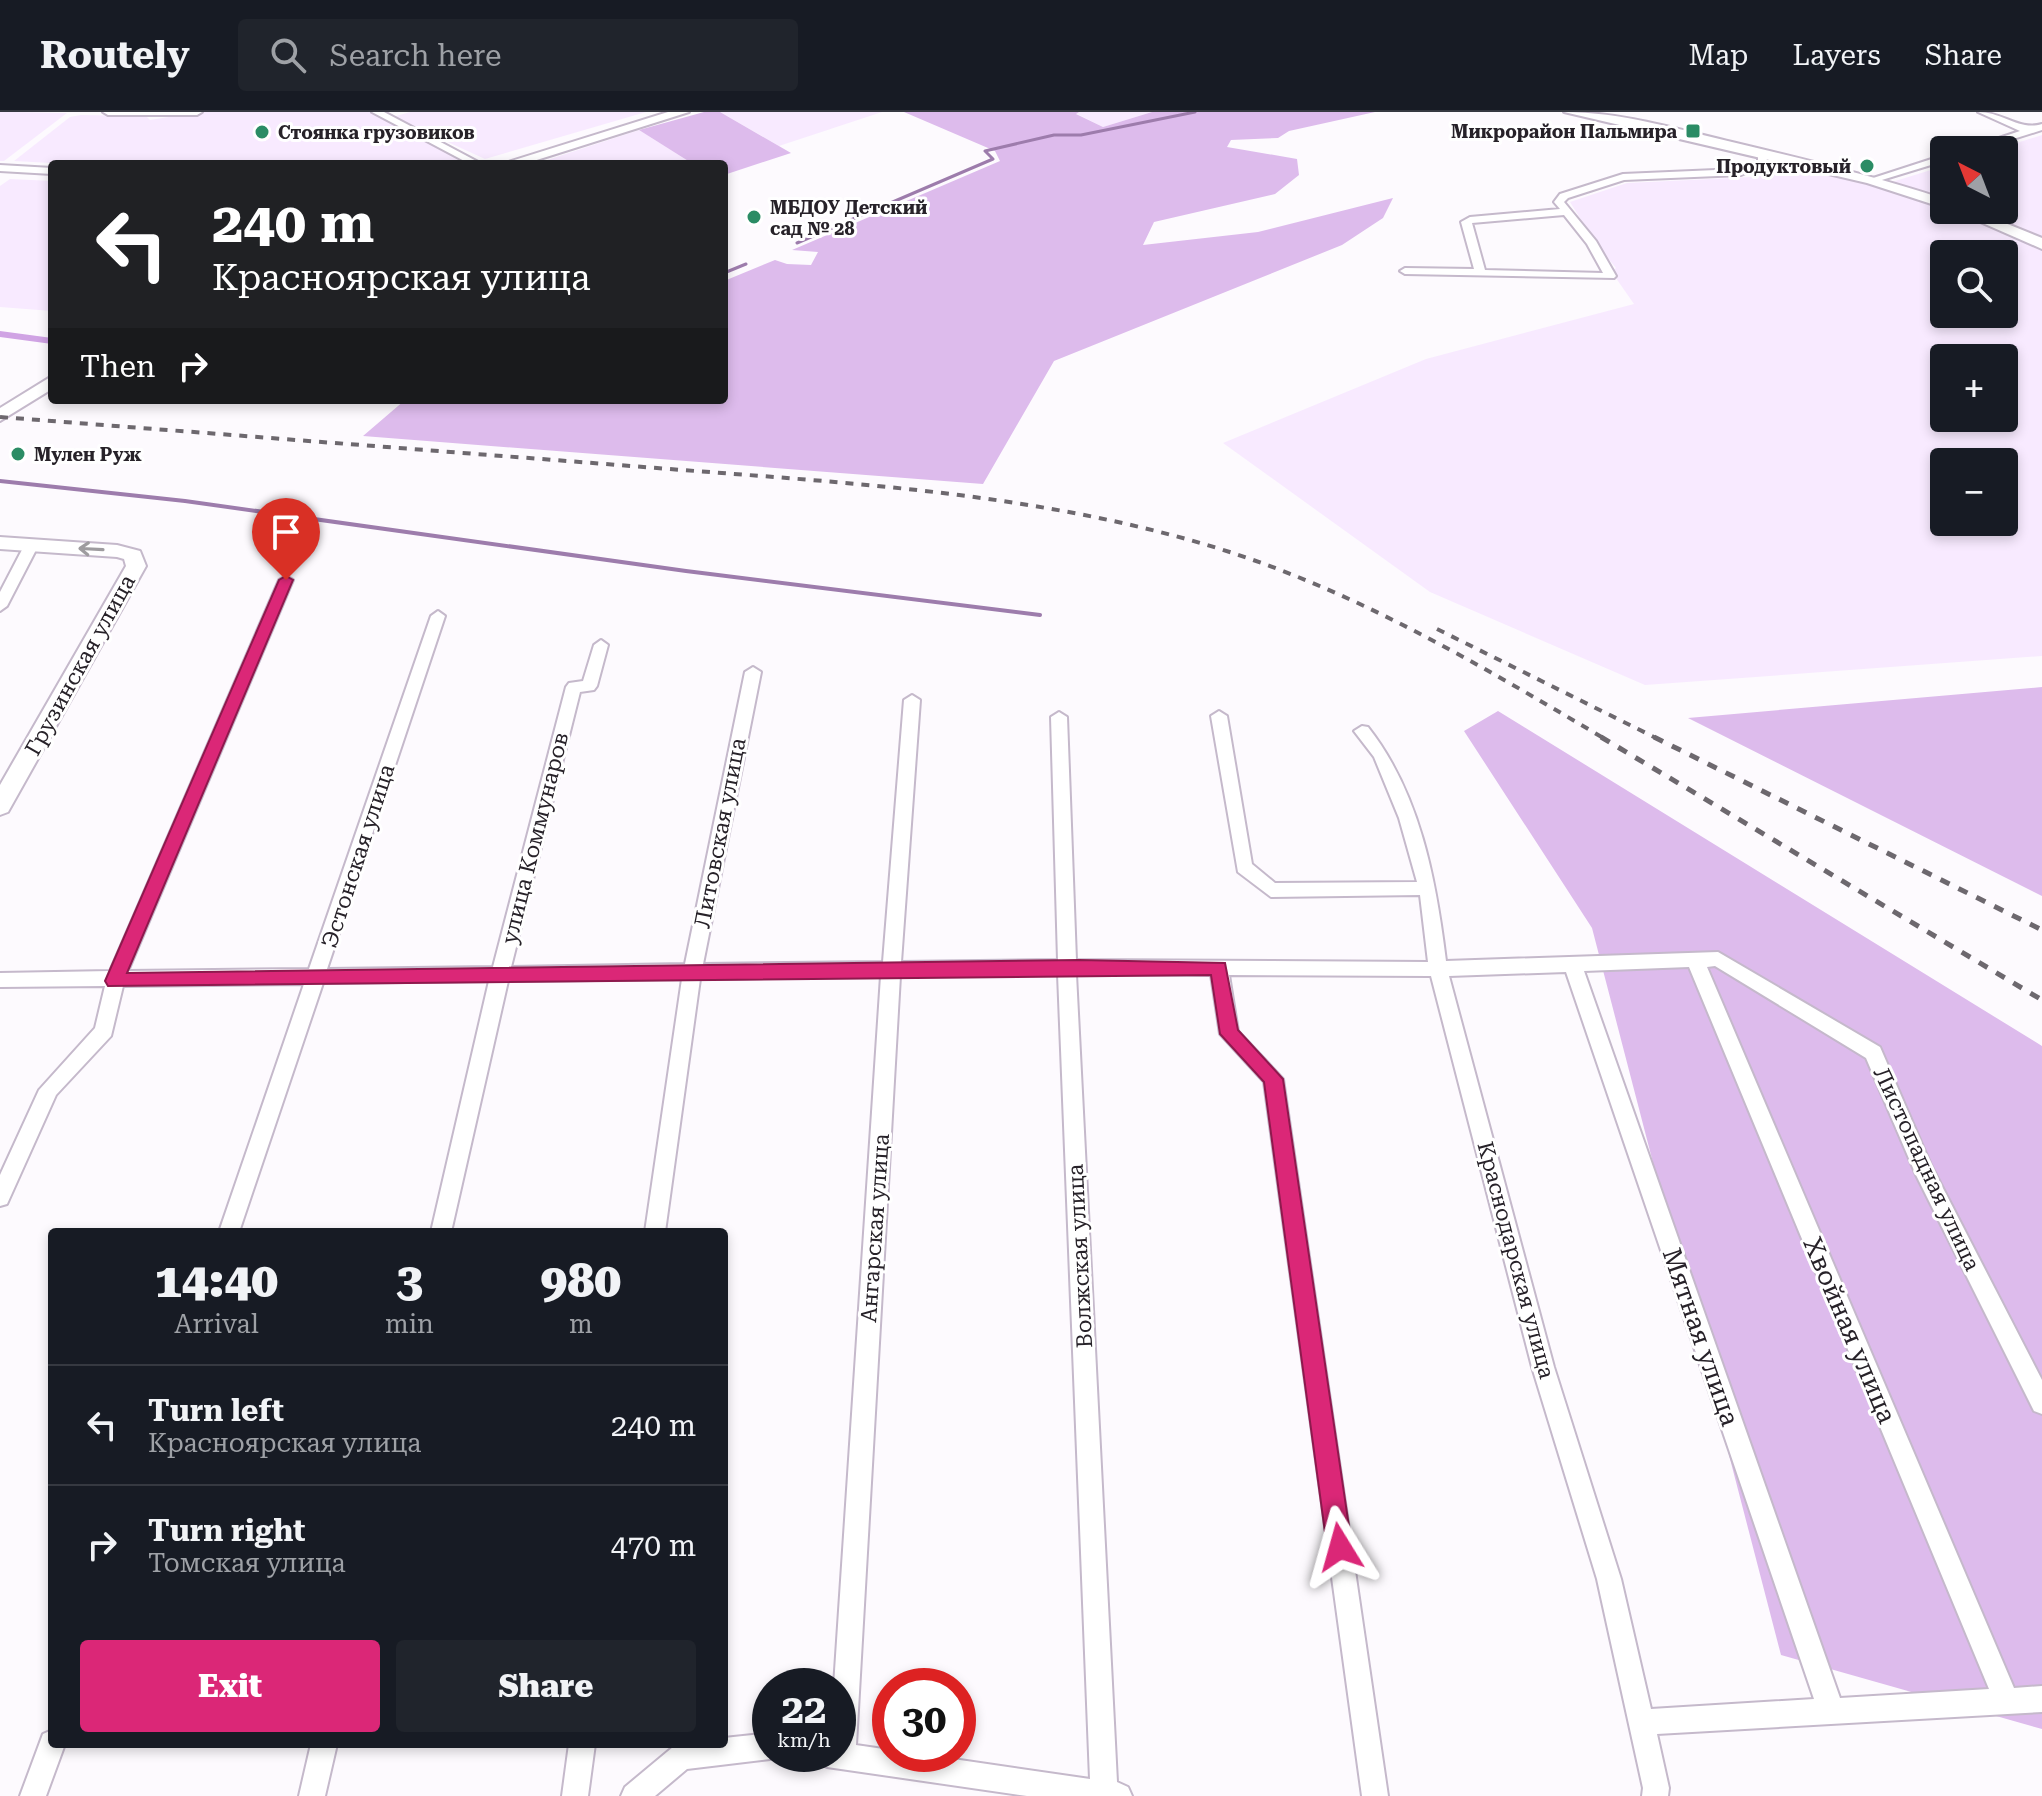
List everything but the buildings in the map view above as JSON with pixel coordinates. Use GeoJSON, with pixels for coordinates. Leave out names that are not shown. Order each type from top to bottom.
{"type":"FeatureCollection","features":[{"type":"Feature","properties":{"kind":"main road"},"geometry":{"type":"LineString","coordinates":[[522,160],[682,112]]}},
{"type":"Feature","properties":{"kind":"main road"},"geometry":{"type":"LineString","coordinates":[[1571,112],[1763,153],[1872,180],[1930,199]]}},
{"type":"Feature","properties":{"kind":"main road"},"geometry":{"type":"LineString","coordinates":[[1994,224],[2042,244]]}},
{"type":"Feature","properties":{"kind":"main road"},"geometry":{"type":"LineString","coordinates":[[0,416],[48,384]]}},
{"type":"Feature","properties":{"kind":"main road","name":"Грузинская улица"},"geometry":{"type":"LineString","coordinates":[[0,543],[117,551],[133,555],[136,566],[0,806]]}},
{"type":"Feature","properties":{"kind":"street"},"geometry":{"type":"LineString","coordinates":[[108,112],[197,112]]}},
{"type":"Feature","properties":{"kind":"street"},"geometry":{"type":"LineString","coordinates":[[377,112],[469,160]]}},
{"type":"Feature","properties":{"kind":"street"},"geometry":{"type":"LineString","coordinates":[[1983,112],[2029,131]]}},
{"type":"Feature","properties":{"kind":"street"},"geometry":{"type":"LineString","coordinates":[[2013,136],[2042,127]]}},
{"type":"Feature","properties":{"kind":"street"},"geometry":{"type":"LineString","coordinates":[[1405,271],[1610,276],[1592,243],[1559,202],[1564,196],[1623,177],[1741,172],[1763,162],[1763,153]]}},
{"type":"Feature","properties":{"kind":"street"},"geometry":{"type":"LineString","coordinates":[[1872,180],[1930,162]]}},
{"type":"Feature","properties":{"kind":"street"},"geometry":{"type":"LineString","coordinates":[[0,168],[48,171]]}},
{"type":"Feature","properties":{"kind":"street"},"geometry":{"type":"LineString","coordinates":[[1481,273],[1466,222],[1566,212]]}},
{"type":"Feature","properties":{"kind":"street"},"geometry":{"type":"LineString","coordinates":[[0,606],[31,546]]}},
{"type":"Feature","properties":{"kind":"street"},"geometry":{"type":"LineString","coordinates":[[0,1197],[49,1090],[104,1031],[115,981],[286,580]]}},
{"type":"Feature","properties":{"kind":"street","name":"Эстонская улица"},"geometry":{"type":"LineString","coordinates":[[230,1228],[438,616]]}},
{"type":"Feature","properties":{"kind":"street","name":"улица Коммунаров"},"geometry":{"type":"LineString","coordinates":[[442,1228],[500,975],[574,687],[589,686],[601,645]]}},
{"type":"Feature","properties":{"kind":"street","name":"Литовская улица"},"geometry":{"type":"LineString","coordinates":[[656,1228],[692,973],[753,672]]}},
{"type":"Feature","properties":{"kind":"street","name":"Ангарская улица"},"geometry":{"type":"LineString","coordinates":[[841,1668],[912,700]]}},
{"type":"Feature","properties":{"kind":"street"},"geometry":{"type":"LineString","coordinates":[[1219,716],[1244,867],[1271,890],[1428,888]]}},
{"type":"Feature","properties":{"kind":"street","name":"Волжская улица"},"geometry":{"type":"LineString","coordinates":[[1059,717],[1067,967],[1111,1795]]}},
{"type":"Feature","properties":{"kind":"street","name":"Краснодарская улица"},"geometry":{"type":"LineString","coordinates":[[1362,731],[1381,755],[1407,818],[1428,888],[1438,969],[1543,1367],[1609,1579],[1656,1788],[1655,1796]]}},
{"type":"Feature","properties":{"kind":"street","name":"Листопадная улица"},"geometry":{"type":"LineString","coordinates":[[1695,960],[1718,959],[1873,1053],[1923,1169],[2042,1403]]}},
{"type":"Feature","properties":{"kind":"street"},"geometry":{"type":"LineString","coordinates":[[0,980],[115,981],[1067,967],[1438,969],[1695,960]]}},
{"type":"Feature","properties":{"kind":"street","name":"Хвойная улица"},"geometry":{"type":"LineString","coordinates":[[1695,960],[2006,1699]]}},
{"type":"Feature","properties":{"kind":"street","name":"Мятная улица"},"geometry":{"type":"LineString","coordinates":[[1572,964],[1831,1710]]}},
{"type":"Feature","properties":{"kind":"street"},"geometry":{"type":"LineString","coordinates":[[1219,968],[1229,1034],[1273,1079],[1375,1796]]}},
{"type":"Feature","properties":{"kind":"street"},"geometry":{"type":"LineString","coordinates":[[1642,1722],[2042,1699]]}},
{"type":"Feature","properties":{"kind":"street"},"geometry":{"type":"LineString","coordinates":[[33,1796],[50,1748]]}},
{"type":"Feature","properties":{"kind":"street"},"geometry":{"type":"LineString","coordinates":[[312,1796],[323,1748]]}},
{"type":"Feature","properties":{"kind":"street"},"geometry":{"type":"LineString","coordinates":[[575,1796],[581,1748]]}},
{"type":"Feature","properties":{"kind":"street"},"geometry":{"type":"LineString","coordinates":[[634,1796],[682,1756],[752,1748]]}},
{"type":"Feature","properties":{"kind":"street"},"geometry":{"type":"LineString","coordinates":[[856,1758],[1111,1795]]}},
{"type":"Feature","properties":{"kind":"shaded area"},"geometry":{"type":"Polygon","coordinates":[[[0,112],[67,113],[0,161],[0,112]]]}},
{"type":"Feature","properties":{"kind":"shaded area"},"geometry":{"type":"Polygon","coordinates":[[[199,112],[371,112],[460,160],[14,161],[70,117],[146,116],[150,120],[199,112]]]}},
{"type":"Feature","properties":{"kind":"shaded area"},"geometry":{"type":"Polygon","coordinates":[[[410,112],[646,112],[485,159],[393,117],[410,112]]]}},
{"type":"Feature","properties":{"kind":"shaded area"},"geometry":{"type":"Polygon","coordinates":[[[704,112],[720,112],[791,153],[728,174],[728,160],[687,160],[639,130],[704,112]]]}},
{"type":"Feature","properties":{"kind":"shaded area"},"geometry":{"type":"Polygon","coordinates":[[[720,112],[882,112],[779,146],[720,112]]]}},
{"type":"Feature","properties":{"kind":"shaded area"},"geometry":{"type":"Polygon","coordinates":[[[904,112],[1079,112],[1076,114],[1103,127],[1152,112],[1375,112],[1289,131],[1278,138],[1231,140],[1227,147],[1297,159],[1299,175],[1275,194],[1154,222],[1143,245],[1258,232],[1393,198],[1383,218],[1342,245],[1054,361],[983,484],[363,436],[400,404],[728,404],[728,279],[775,260],[811,265],[818,252],[792,250],[1000,161],[995,151],[904,112]]]}},
{"type":"Feature","properties":{"kind":"shaded area"},"geometry":{"type":"Polygon","coordinates":[[[1152,112],[1103,127],[1075,113],[1152,112]]]}},
{"type":"Feature","properties":{"kind":"shaded area"},"geometry":{"type":"Polygon","coordinates":[[[639,130],[687,160],[547,160],[639,130]]]}},
{"type":"Feature","properties":{"kind":"shaded area"},"geometry":{"type":"Polygon","coordinates":[[[2042,135],[2042,656],[1645,685],[1430,592],[1223,443],[1426,359],[1634,304],[1611,271],[1616,268],[1596,244],[1570,202],[1627,183],[1752,177],[1778,160],[1879,186],[1930,170],[1930,224],[2018,224],[2018,142],[2042,135]]]}},
{"type":"Feature","properties":{"kind":"shaded area"},"geometry":{"type":"Polygon","coordinates":[[[10,179],[48,181],[48,311],[0,307],[0,186],[10,179]]]}},
{"type":"Feature","properties":{"kind":"shaded area"},"geometry":{"type":"Polygon","coordinates":[[[2042,687],[2042,896],[1688,718],[2042,687]]]}},
{"type":"Feature","properties":{"kind":"shaded area"},"geometry":{"type":"Polygon","coordinates":[[[1498,711],[2042,1046],[2042,1729],[1781,1655],[1592,928],[1464,731],[1498,711]]]}},
{"type":"Feature","properties":{"kind":"waterway"},"geometry":{"type":"LineString","coordinates":[[797,243],[993,159],[985,151],[1054,135],[1081,135],[1195,112]]}},
{"type":"Feature","properties":{"kind":"waterway"},"geometry":{"type":"LineString","coordinates":[[728,271],[746,264]]}},
{"type":"Feature","properties":{"kind":"waterway"},"geometry":{"type":"LineString","coordinates":[[0,334],[48,340]]}},
{"type":"Feature","properties":{"kind":"waterway"},"geometry":{"type":"LineString","coordinates":[[0,481],[185,501],[686,571],[1040,615]]}},
{"type":"Feature","properties":{"kind":"railway"},"geometry":{"type":"LineString","coordinates":[[0,417],[869,485],[1079,514],[1217,548],[1319,586],[1464,657],[1605,739]]}},
{"type":"Feature","properties":{"kind":"railway"},"geometry":{"type":"LineString","coordinates":[[1437,629],[1658,739]]}},
{"type":"Feature","properties":{"kind":"railway"},"geometry":{"type":"LineString","coordinates":[[1601,737],[2042,1000]]}},
{"type":"Feature","properties":{"kind":"railway"},"geometry":{"type":"LineString","coordinates":[[1654,737],[2042,930]]}},
{"type":"Feature","properties":{"kind":"place","name":"Микрорайон Пальмира"},"geometry":{"type":"Point","coordinates":[1693,131]}},
{"type":"Feature","properties":{"kind":"place","name":"Стоянка грузовиков"},"geometry":{"type":"Point","coordinates":[262,132]}},
{"type":"Feature","properties":{"kind":"place","name":"Продуктовый"},"geometry":{"type":"Point","coordinates":[1867,166]}},
{"type":"Feature","properties":{"kind":"place","name":"МБДОУ Детский сад № 28"},"geometry":{"type":"Point","coordinates":[754,217]}},
{"type":"Feature","properties":{"kind":"place","name":"Мулен Руж"},"geometry":{"type":"Point","coordinates":[18,454]}},
{"type":"Feature","properties":{"kind":"route"},"geometry":{"type":"LineString","coordinates":[[286,580],[115,981],[1079,967],[1219,968],[1229,1034],[1273,1079],[1340,1547]]}}]}
